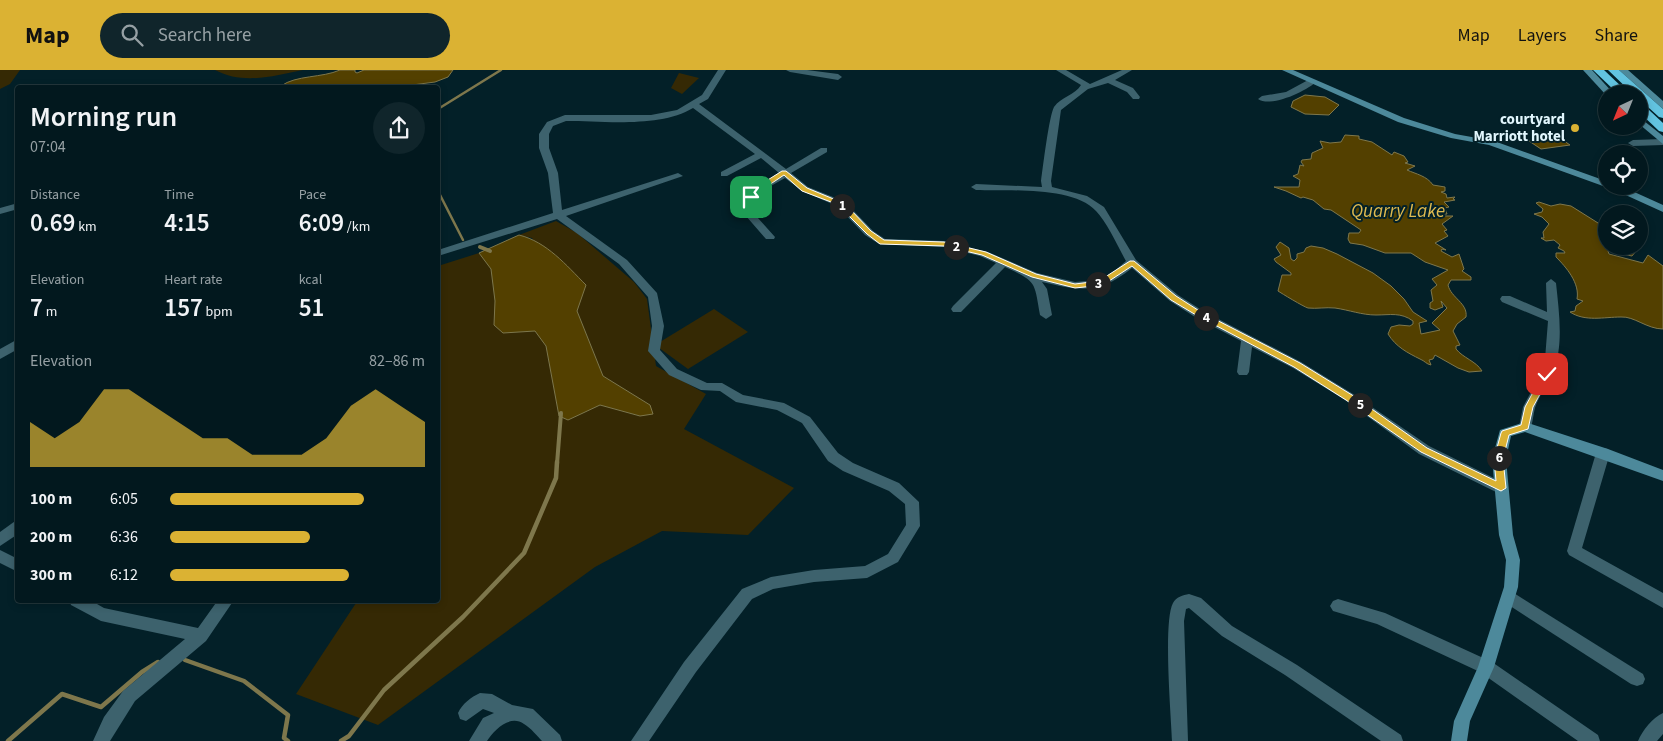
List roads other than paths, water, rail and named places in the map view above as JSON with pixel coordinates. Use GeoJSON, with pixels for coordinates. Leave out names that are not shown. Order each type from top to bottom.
{"type":"FeatureCollection","features":[{"type":"Feature","properties":{"kind":"highway"},"geometry":{"type":"LineString","coordinates":[[1598,70],[1614,85]]}},
{"type":"Feature","properties":{"kind":"highway"},"geometry":{"type":"LineString","coordinates":[[1613,70],[1663,115]]}},
{"type":"Feature","properties":{"kind":"highway"},"geometry":{"type":"LineString","coordinates":[[1648,115],[1663,128]]}},
{"type":"Feature","properties":{"kind":"street"},"geometry":{"type":"LineString","coordinates":[[639,741],[690,667],[747,594],[771,583],[867,572],[893,558],[914,526],[912,502],[894,487],[869,478],[833,456],[806,420],[780,406],[740,399],[722,387],[705,387],[673,372],[654,351],[658,326],[653,296],[623,262],[558,215],[553,173],[544,148],[544,134],[550,124],[565,118],[651,118],[680,112],[705,97],[722,70]]}},
{"type":"Feature","properties":{"kind":"street"},"geometry":{"type":"LineString","coordinates":[[790,70],[838,78]]}},
{"type":"Feature","properties":{"kind":"street"},"geometry":{"type":"LineString","coordinates":[[1060,70],[1085,82],[1086,87]]}},
{"type":"Feature","properties":{"kind":"street"},"geometry":{"type":"LineString","coordinates":[[1048,190],[1046,181],[1057,110],[1064,101],[1086,87],[1108,80],[1128,70]]}},
{"type":"Feature","properties":{"kind":"street"},"geometry":{"type":"LineString","coordinates":[[1286,70],[1402,120],[1526,154],[1598,181]]}},
{"type":"Feature","properties":{"kind":"street"},"geometry":{"type":"LineString","coordinates":[[1587,70],[1601,85]]}},
{"type":"Feature","properties":{"kind":"street"},"geometry":{"type":"LineString","coordinates":[[1623,70],[1663,106]]}},
{"type":"Feature","properties":{"kind":"street"},"geometry":{"type":"LineString","coordinates":[[1108,80],[1130,90],[1136,97]]}},
{"type":"Feature","properties":{"kind":"street"},"geometry":{"type":"LineString","coordinates":[[1262,99],[1274,99],[1289,95],[1313,81]]}},
{"type":"Feature","properties":{"kind":"street"},"geometry":{"type":"LineString","coordinates":[[694,105],[761,154],[804,189],[834,201],[846,209],[877,240],[889,244],[944,244],[984,254],[1034,276],[1075,286],[1101,283],[1115,276],[1132,262]]}},
{"type":"Feature","properties":{"kind":"street"},"geometry":{"type":"LineString","coordinates":[[1648,128],[1663,141]]}},
{"type":"Feature","properties":{"kind":"street"},"geometry":{"type":"LineString","coordinates":[[1633,143],[1663,141]]}},
{"type":"Feature","properties":{"kind":"street"},"geometry":{"type":"LineString","coordinates":[[770,236],[744,208],[754,192],[784,172],[824,150]]}},
{"type":"Feature","properties":{"kind":"street"},"geometry":{"type":"LineString","coordinates":[[724,174],[761,154]]}},
{"type":"Feature","properties":{"kind":"street"},"geometry":{"type":"LineString","coordinates":[[440,252],[678,176]]}},
{"type":"Feature","properties":{"kind":"street"},"geometry":{"type":"LineString","coordinates":[[976,187],[1060,191],[1084,198],[1100,210],[1132,262],[1174,298],[1199,314],[1304,369],[1424,450],[1501,488]]}},
{"type":"Feature","properties":{"kind":"street"},"geometry":{"type":"LineString","coordinates":[[1632,195],[1663,209]]}},
{"type":"Feature","properties":{"kind":"street"},"geometry":{"type":"LineString","coordinates":[[0,211],[15,207]]}},
{"type":"Feature","properties":{"kind":"street"},"geometry":{"type":"LineString","coordinates":[[957,309],[1004,262]]}},
{"type":"Feature","properties":{"kind":"street"},"geometry":{"type":"LineString","coordinates":[[1034,276],[1040,289],[1046,315]]}},
{"type":"Feature","properties":{"kind":"street"},"geometry":{"type":"LineString","coordinates":[[1525,427],[1529,407],[1547,374],[1551,359],[1554,319],[1551,283]]}},
{"type":"Feature","properties":{"kind":"street"},"geometry":{"type":"LineString","coordinates":[[1506,299],[1554,319]]}},
{"type":"Feature","properties":{"kind":"street"},"geometry":{"type":"LineString","coordinates":[[1242,372],[1247,338]]}},
{"type":"Feature","properties":{"kind":"street"},"geometry":{"type":"LineString","coordinates":[[0,356],[15,346]]}},
{"type":"Feature","properties":{"kind":"street"},"geometry":{"type":"LineString","coordinates":[[1459,741],[1462,720],[1486,667],[1509,597],[1513,560],[1506,535],[1499,459],[1505,433],[1525,427],[1603,453],[1663,476]]}},
{"type":"Feature","properties":{"kind":"street"},"geometry":{"type":"LineString","coordinates":[[1603,453],[1574,551],[1662,598]]}},
{"type":"Feature","properties":{"kind":"street"},"geometry":{"type":"LineString","coordinates":[[0,540],[15,528]]}},
{"type":"Feature","properties":{"kind":"street"},"geometry":{"type":"LineString","coordinates":[[0,556],[15,564]]}},
{"type":"Feature","properties":{"kind":"street"},"geometry":{"type":"LineString","coordinates":[[1509,597],[1637,679]]}},
{"type":"Feature","properties":{"kind":"street"},"geometry":{"type":"LineString","coordinates":[[1180,741],[1176,621],[1178,606],[1186,601],[1191,601],[1196,603],[1227,631],[1291,670],[1395,741]]}},
{"type":"Feature","properties":{"kind":"street"},"geometry":{"type":"LineString","coordinates":[[81,603],[101,614],[201,636]]}},
{"type":"Feature","properties":{"kind":"street"},"geometry":{"type":"LineString","coordinates":[[102,741],[110,723],[129,696],[201,636],[224,603]]}},
{"type":"Feature","properties":{"kind":"street"},"geometry":{"type":"LineString","coordinates":[[1338,606],[1380,618],[1486,667],[1592,741]]}},
{"type":"Feature","properties":{"kind":"street"},"geometry":{"type":"LineString","coordinates":[[466,713],[480,701],[492,702],[510,713],[527,715],[554,741]]}},
{"type":"Feature","properties":{"kind":"street"},"geometry":{"type":"LineString","coordinates":[[477,741],[489,724],[510,713]]}},
{"type":"Feature","properties":{"kind":"street"},"geometry":{"type":"LineString","coordinates":[[1646,741],[1663,721]]}},
{"type":"Feature","properties":{"kind":"water"},"geometry":{"type":"Polygon","coordinates":[[[340,70],[355,70],[357,73],[364,70],[453,70],[448,77],[435,82],[412,85],[282,85],[302,78],[340,70]]]}},
{"type":"Feature","properties":{"kind":"water"},"geometry":{"type":"Polygon","coordinates":[[[1305,95],[1325,97],[1339,105],[1329,115],[1305,114],[1291,107],[1293,101],[1305,95]]]}},
{"type":"Feature","properties":{"kind":"water","name":"Quarry Lake"},"geometry":{"type":"Polygon","coordinates":[[[1345,135],[1359,136],[1359,139],[1372,142],[1392,155],[1394,152],[1404,156],[1408,162],[1405,163],[1415,166],[1407,170],[1425,177],[1433,185],[1445,187],[1445,191],[1441,192],[1446,194],[1447,198],[1455,197],[1453,199],[1455,200],[1444,202],[1449,207],[1445,208],[1447,214],[1443,216],[1453,216],[1442,224],[1447,230],[1444,231],[1448,236],[1435,243],[1446,250],[1442,249],[1441,251],[1452,257],[1459,254],[1464,269],[1462,271],[1471,277],[1471,280],[1451,280],[1448,285],[1452,294],[1462,304],[1466,312],[1466,317],[1457,324],[1453,331],[1460,345],[1456,346],[1456,349],[1482,371],[1469,372],[1435,355],[1433,359],[1429,360],[1431,365],[1429,365],[1402,349],[1388,334],[1391,327],[1399,325],[1410,326],[1413,324],[1413,321],[1404,316],[1366,314],[1335,308],[1308,308],[1278,291],[1282,275],[1291,275],[1274,259],[1281,255],[1276,247],[1280,242],[1289,248],[1291,259],[1294,261],[1297,258],[1297,254],[1304,252],[1306,248],[1311,246],[1323,248],[1373,273],[1391,286],[1404,299],[1413,312],[1427,321],[1419,323],[1421,334],[1440,330],[1432,323],[1447,308],[1441,301],[1443,307],[1435,310],[1430,308],[1430,303],[1433,301],[1431,290],[1437,285],[1432,279],[1448,270],[1425,262],[1411,253],[1385,253],[1363,245],[1350,243],[1348,239],[1349,233],[1359,233],[1361,230],[1331,210],[1324,209],[1313,200],[1301,198],[1274,187],[1299,187],[1300,180],[1293,176],[1298,174],[1300,165],[1304,166],[1301,162],[1302,160],[1311,159],[1312,153],[1323,148],[1320,141],[1330,143],[1341,142],[1345,135]]]}},
{"type":"Feature","properties":{"kind":"water"},"geometry":{"type":"Polygon","coordinates":[[[1557,136],[1570,145],[1541,149],[1529,141],[1557,136]]]}},
{"type":"Feature","properties":{"kind":"water"},"geometry":{"type":"Polygon","coordinates":[[[1539,202],[1551,206],[1560,204],[1571,206],[1598,223],[1598,255],[1613,255],[1643,263],[1648,255],[1663,266],[1663,329],[1626,317],[1588,318],[1570,312],[1575,311],[1576,306],[1583,301],[1577,299],[1574,281],[1568,270],[1556,257],[1556,253],[1565,253],[1558,248],[1560,245],[1554,240],[1546,241],[1541,238],[1544,238],[1543,232],[1549,224],[1542,217],[1534,214],[1542,212],[1543,209],[1536,203],[1539,202]]]}},
{"type":"Feature","properties":{"kind":"water"},"geometry":{"type":"Polygon","coordinates":[[[519,235],[529,238],[547,249],[586,285],[577,311],[603,376],[650,405],[653,414],[640,416],[600,405],[568,420],[559,416],[546,346],[535,331],[503,333],[494,325],[495,301],[491,269],[479,253],[519,235]]]}},
{"type":"Feature","properties":{"kind":"waterway"},"geometry":{"type":"LineString","coordinates":[[440,108],[501,70]]}},
{"type":"Feature","properties":{"kind":"waterway"},"geometry":{"type":"LineString","coordinates":[[440,195],[463,240]]}},
{"type":"Feature","properties":{"kind":"waterway"},"geometry":{"type":"LineString","coordinates":[[480,247],[490,251]]}},
{"type":"Feature","properties":{"kind":"waterway"},"geometry":{"type":"LineString","coordinates":[[557,464],[561,413]]}},
{"type":"Feature","properties":{"kind":"waterway"},"geometry":{"type":"LineString","coordinates":[[341,741],[349,736],[384,690],[463,617],[524,553],[556,478],[557,462]]}},
{"type":"Feature","properties":{"kind":"waterway"},"geometry":{"type":"LineString","coordinates":[[185,660],[244,681],[288,715],[284,738],[288,741]]}},
{"type":"Feature","properties":{"kind":"waterway"},"geometry":{"type":"LineString","coordinates":[[8,741],[62,694],[101,707],[142,672],[158,662]]}},
{"type":"Feature","properties":{"kind":"place","name":"courtyard Marriott hotel"},"geometry":{"type":"Point","coordinates":[1575,128]}}]}
